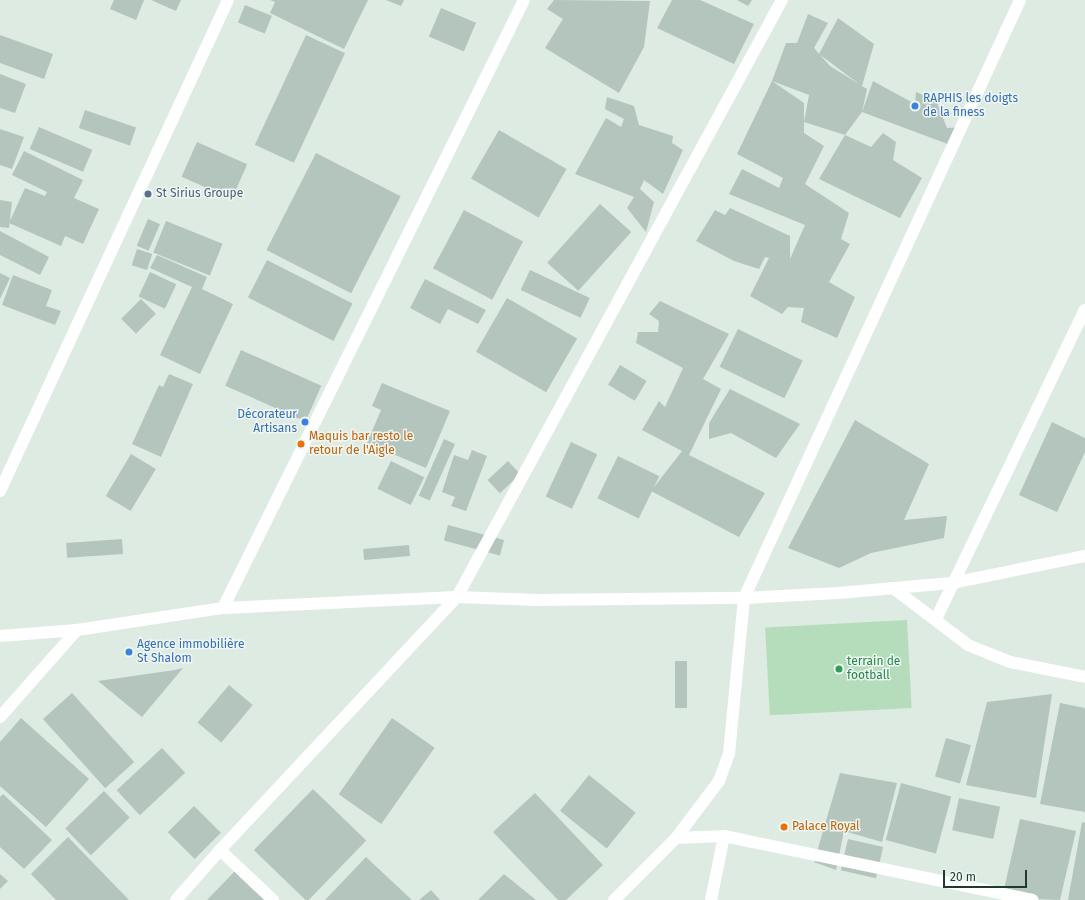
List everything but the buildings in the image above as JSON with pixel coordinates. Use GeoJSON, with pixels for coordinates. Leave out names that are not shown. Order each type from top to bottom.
{"type":"FeatureCollection","features":[{"type":"Feature","properties":{"kind":"street"},"geometry":{"type":"LineString","coordinates":[[0,491],[228,0]]}},
{"type":"Feature","properties":{"kind":"street"},"geometry":{"type":"LineString","coordinates":[[223,608],[524,0]]}},
{"type":"Feature","properties":{"kind":"street"},"geometry":{"type":"LineString","coordinates":[[176,900],[220,850],[458,597],[782,0]]}},
{"type":"Feature","properties":{"kind":"street"},"geometry":{"type":"LineString","coordinates":[[614,900],[676,838],[719,781],[729,754],[744,598],[1020,0]]}},
{"type":"Feature","properties":{"kind":"street"},"geometry":{"type":"LineString","coordinates":[[936,619],[952,583],[1085,310]]}},
{"type":"Feature","properties":{"kind":"street"},"geometry":{"type":"LineString","coordinates":[[0,636],[78,630],[223,608],[458,597],[537,600],[744,598],[893,588],[952,583],[1085,556]]}},
{"type":"Feature","properties":{"kind":"street"},"geometry":{"type":"LineString","coordinates":[[893,588],[936,619],[968,645],[1010,662],[1085,676]]}},
{"type":"Feature","properties":{"kind":"street"},"geometry":{"type":"LineString","coordinates":[[0,717],[78,630]]}},
{"type":"Feature","properties":{"kind":"street"},"geometry":{"type":"LineString","coordinates":[[676,838],[724,836],[1032,900]]}},
{"type":"Feature","properties":{"kind":"street"},"geometry":{"type":"LineString","coordinates":[[711,900],[724,836]]}},
{"type":"Feature","properties":{"kind":"street"},"geometry":{"type":"LineString","coordinates":[[220,850],[273,900]]}},
{"type":"Feature","properties":{"kind":"green space","name":"terrain de football"},"geometry":{"type":"Polygon","coordinates":[[[907,620],[912,708],[770,715],[765,627],[907,620]]]}},
{"type":"Feature","properties":{"kind":"place","name":"RAPHIS les doigts de la finess"},"geometry":{"type":"Point","coordinates":[915,106]}},
{"type":"Feature","properties":{"kind":"place","name":"St Sirius Groupe"},"geometry":{"type":"Point","coordinates":[148,194]}},
{"type":"Feature","properties":{"kind":"place","name":"Décorateur Artisans"},"geometry":{"type":"Point","coordinates":[305,422]}},
{"type":"Feature","properties":{"kind":"place","name":"Maquis bar resto le retour de l'Aigle"},"geometry":{"type":"Point","coordinates":[301,444]}},
{"type":"Feature","properties":{"kind":"place","name":"Agence immobilière St Shalom"},"geometry":{"type":"Point","coordinates":[129,652]}},
{"type":"Feature","properties":{"kind":"place","name":"terrain de football"},"geometry":{"type":"Point","coordinates":[839,669]}},
{"type":"Feature","properties":{"kind":"place","name":"Palace Royal"},"geometry":{"type":"Point","coordinates":[784,827]}}]}
